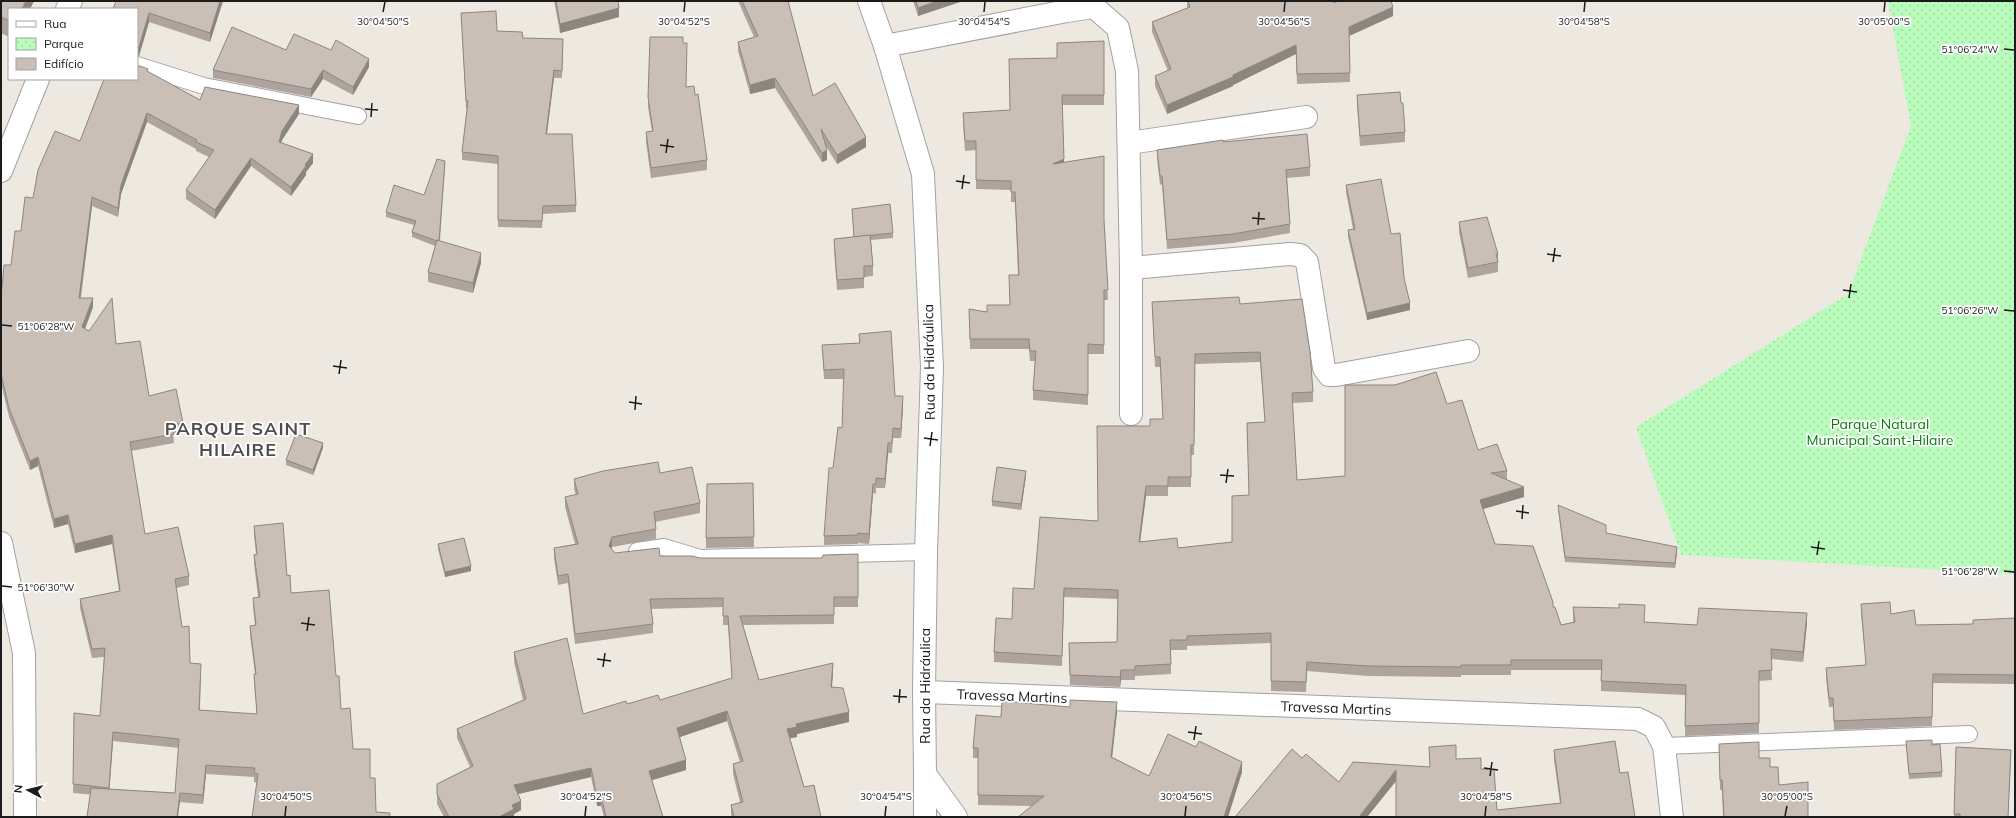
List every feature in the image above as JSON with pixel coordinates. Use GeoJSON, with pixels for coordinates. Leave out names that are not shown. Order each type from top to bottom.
{"type":"FeatureCollection","features":[{"type":"Feature","properties":{"kind":"street","name":"Rua da Hidráulica"},"geometry":{"type":"LineString","coordinates":[[869,1],[885,46],[923,174],[932,367],[926,552],[924,692],[925,817]]}},
{"type":"Feature","properties":{"kind":"street"},"geometry":{"type":"LineString","coordinates":[[885,46],[1098,4],[1118,28],[1127,71],[1131,268],[1131,414]]}},
{"type":"Feature","properties":{"kind":"street"},"geometry":{"type":"LineString","coordinates":[[1,171],[38,80]]}},
{"type":"Feature","properties":{"kind":"street"},"geometry":{"type":"LineString","coordinates":[[1129,143],[1306,117]]}},
{"type":"Feature","properties":{"kind":"street"},"geometry":{"type":"LineString","coordinates":[[1131,268],[1300,254],[1307,262],[1324,368],[1329,374],[1336,375],[1468,351]]}},
{"type":"Feature","properties":{"kind":"street"},"geometry":{"type":"LineString","coordinates":[[1,543],[24,653],[25,817]]}},
{"type":"Feature","properties":{"kind":"street","name":"Travessa Martins"},"geometry":{"type":"LineString","coordinates":[[924,692],[1638,719],[1654,727],[1664,746],[1672,817]]}},
{"type":"Feature","properties":{"kind":"street"},"geometry":{"type":"LineString","coordinates":[[925,774],[956,817]]}},
{"type":"Feature","properties":{"kind":"lane"},"geometry":{"type":"LineString","coordinates":[[138,65],[204,86],[358,116]]}},
{"type":"Feature","properties":{"kind":"lane"},"geometry":{"type":"LineString","coordinates":[[626,552],[664,547],[700,558],[926,552]]}},
{"type":"Feature","properties":{"kind":"lane"},"geometry":{"type":"LineString","coordinates":[[1664,746],[1969,734]]}},
{"type":"Feature","properties":{"kind":"green space","name":"Parque Natural Municipal Saint-Hilaire"},"geometry":{"type":"Polygon","coordinates":[[[1888,1],[2015,1],[2015,574],[1681,555],[1636,427],[1848,294],[1911,126],[1888,1]]]}},
{"type":"Feature","properties":{"kind":"building"},"geometry":{"type":"Polygon","coordinates":[[[1,1],[26,1],[22,8],[8,8],[8,20],[1,17],[1,1]]]}},
{"type":"Feature","properties":{"kind":"building"},"geometry":{"type":"Polygon","coordinates":[[[116,1],[220,1],[210,33],[149,13],[139,47],[138,8],[113,8],[116,1]]]}},
{"type":"Feature","properties":{"kind":"building"},"geometry":{"type":"Polygon","coordinates":[[[556,1],[618,1],[619,8],[560,24],[556,1]]]}},
{"type":"Feature","properties":{"kind":"building"},"geometry":{"type":"Polygon","coordinates":[[[742,1],[788,1],[813,96],[835,83],[866,137],[837,155],[821,129],[827,150],[822,153],[775,78],[750,85],[738,42],[758,36],[742,1]]]}},
{"type":"Feature","properties":{"kind":"building"},"geometry":{"type":"Polygon","coordinates":[[[916,1],[937,1],[918,8],[916,1]]]}},
{"type":"Feature","properties":{"kind":"building"},"geometry":{"type":"Polygon","coordinates":[[[1188,1],[1333,1],[1334,3],[1338,1],[1391,1],[1393,7],[1349,27],[1350,73],[1297,74],[1296,45],[1233,75],[1233,77],[1167,105],[1155,76],[1171,69],[1152,22],[1190,7],[1188,1]]]}},
{"type":"Feature","properties":{"kind":"building"},"geometry":{"type":"Polygon","coordinates":[[[496,11],[497,31],[522,32],[523,38],[563,39],[562,71],[554,70],[546,134],[572,134],[576,205],[543,206],[542,221],[498,220],[498,156],[462,152],[468,101],[466,101],[461,13],[496,11]]]}},
{"type":"Feature","properties":{"kind":"building"},"geometry":{"type":"Polygon","coordinates":[[[232,27],[286,50],[294,34],[331,50],[336,40],[369,59],[353,87],[323,70],[311,89],[213,70],[232,27]]]}},
{"type":"Feature","properties":{"kind":"building"},"geometry":{"type":"Polygon","coordinates":[[[650,37],[683,37],[683,43],[687,43],[686,87],[694,86],[695,95],[698,94],[707,160],[651,168],[646,132],[653,131],[648,97],[650,37]]]}},
{"type":"Feature","properties":{"kind":"building"},"geometry":{"type":"Polygon","coordinates":[[[1104,41],[1104,95],[1062,95],[1064,159],[1053,164],[1104,156],[1104,220],[1108,290],[1104,290],[1104,345],[1088,344],[1088,395],[1033,390],[1036,351],[1030,351],[1029,339],[970,339],[969,309],[987,312],[987,305],[1010,305],[1009,275],[1019,275],[1015,192],[1011,192],[1011,181],[976,180],[976,141],[965,141],[963,113],[1010,110],[1009,59],[1057,58],[1057,43],[1104,41]]]}},
{"type":"Feature","properties":{"kind":"building"},"geometry":{"type":"Polygon","coordinates":[[[138,65],[148,69],[147,71],[200,100],[205,87],[299,105],[282,131],[279,142],[313,154],[291,187],[251,158],[215,210],[186,190],[214,150],[196,142],[197,140],[147,113],[121,185],[118,208],[92,197],[79,298],[93,298],[82,327],[89,331],[112,298],[116,344],[140,341],[149,396],[176,389],[183,423],[172,425],[174,434],[130,442],[145,534],[178,527],[189,576],[175,579],[182,627],[189,626],[190,663],[201,664],[199,710],[257,714],[254,674],[256,674],[250,626],[256,625],[253,598],[260,597],[254,555],[257,554],[254,526],[283,523],[287,576],[290,575],[291,593],[329,590],[336,676],[339,676],[341,709],[350,708],[353,749],[370,749],[370,778],[375,778],[376,812],[390,813],[390,817],[252,817],[258,774],[254,773],[255,768],[206,765],[203,795],[180,793],[177,817],[87,817],[91,788],[175,793],[179,739],[113,732],[109,788],[73,784],[74,713],[100,716],[105,648],[92,649],[80,599],[120,591],[112,535],[75,544],[68,515],[54,519],[38,457],[30,461],[9,408],[1,374],[1,297],[4,265],[11,265],[15,231],[21,231],[25,197],[33,198],[38,170],[55,131],[80,141],[104,80],[138,80],[138,65]]]}},
{"type":"Feature","properties":{"kind":"building"},"geometry":{"type":"Polygon","coordinates":[[[1400,92],[1401,103],[1403,103],[1405,132],[1360,136],[1357,95],[1400,92]]]}},
{"type":"Feature","properties":{"kind":"building"},"geometry":{"type":"Polygon","coordinates":[[[1307,134],[1310,167],[1286,170],[1290,224],[1233,234],[1167,240],[1162,176],[1160,176],[1157,150],[1223,140],[1223,142],[1307,134]]]}},
{"type":"Feature","properties":{"kind":"building"},"geometry":{"type":"Polygon","coordinates":[[[437,159],[445,161],[439,241],[412,232],[416,221],[386,212],[394,185],[424,195],[437,159]]]}},
{"type":"Feature","properties":{"kind":"building"},"geometry":{"type":"Polygon","coordinates":[[[1381,179],[1391,234],[1400,233],[1404,278],[1410,303],[1367,313],[1348,230],[1355,229],[1346,185],[1381,179]]]}},
{"type":"Feature","properties":{"kind":"building"},"geometry":{"type":"Polygon","coordinates":[[[890,204],[893,233],[854,237],[852,209],[890,204]]]}},
{"type":"Feature","properties":{"kind":"building"},"geometry":{"type":"Polygon","coordinates":[[[1487,217],[1498,254],[1496,254],[1498,262],[1468,268],[1459,222],[1487,217]]]}},
{"type":"Feature","properties":{"kind":"building"},"geometry":{"type":"Polygon","coordinates":[[[870,235],[873,266],[864,266],[864,278],[837,280],[834,239],[870,235]]]}},
{"type":"Feature","properties":{"kind":"building"},"geometry":{"type":"Polygon","coordinates":[[[437,240],[481,253],[473,283],[428,272],[437,240]]]}},
{"type":"Feature","properties":{"kind":"building"},"geometry":{"type":"Polygon","coordinates":[[[1239,297],[1240,304],[1302,299],[1310,352],[1313,392],[1292,393],[1297,480],[1345,476],[1345,385],[1395,385],[1436,372],[1447,404],[1462,400],[1478,450],[1497,444],[1507,471],[1491,473],[1524,487],[1480,500],[1495,544],[1533,546],[1553,602],[1553,607],[1555,607],[1561,625],[1575,622],[1573,607],[1619,608],[1619,604],[1645,605],[1644,622],[1697,625],[1699,608],[1807,613],[1803,652],[1771,649],[1772,670],[1759,671],[1759,723],[1685,726],[1686,685],[1601,681],[1602,660],[1511,660],[1511,665],[1461,665],[1461,667],[1368,666],[1307,662],[1306,682],[1271,681],[1271,633],[1187,636],[1187,640],[1170,640],[1171,664],[1135,666],[1135,670],[1121,670],[1120,677],[1070,675],[1069,643],[1117,642],[1118,590],[1064,588],[1062,656],[994,652],[996,618],[1012,619],[1013,588],[1034,589],[1040,517],[1098,521],[1097,426],[1150,426],[1150,419],[1163,419],[1160,357],[1155,357],[1152,302],[1239,297]],[[1260,352],[1195,354],[1194,445],[1191,445],[1191,477],[1168,477],[1168,486],[1146,486],[1139,542],[1177,538],[1178,548],[1232,542],[1232,496],[1249,495],[1247,423],[1265,422],[1260,352]]]}},
{"type":"Feature","properties":{"kind":"building"},"geometry":{"type":"Polygon","coordinates":[[[891,331],[895,396],[903,396],[901,429],[893,428],[892,443],[888,443],[885,479],[876,478],[876,484],[873,484],[869,534],[858,533],[858,535],[824,536],[829,468],[833,468],[838,427],[842,428],[844,369],[824,370],[822,345],[860,343],[859,334],[891,331]]]}},
{"type":"Feature","properties":{"kind":"building"},"geometry":{"type":"Polygon","coordinates":[[[296,434],[323,443],[313,470],[286,460],[296,434]]]}},
{"type":"Feature","properties":{"kind":"building"},"geometry":{"type":"Polygon","coordinates":[[[658,462],[660,473],[692,467],[700,503],[654,512],[656,529],[612,537],[609,546],[615,553],[659,548],[660,556],[692,556],[700,558],[822,558],[823,555],[858,554],[858,597],[834,597],[834,615],[740,616],[759,680],[833,663],[831,687],[843,688],[849,712],[796,724],[797,727],[787,729],[804,787],[814,785],[821,817],[734,817],[731,805],[743,802],[733,764],[743,761],[727,711],[677,728],[686,760],[649,771],[663,817],[606,817],[601,796],[597,797],[591,768],[514,785],[521,801],[512,805],[514,809],[499,817],[449,817],[437,794],[437,784],[473,766],[457,729],[526,699],[514,652],[567,638],[583,714],[626,701],[627,704],[658,695],[660,700],[732,678],[728,616],[723,616],[723,598],[650,599],[653,624],[575,634],[568,574],[558,576],[554,548],[578,544],[565,497],[578,494],[574,479],[603,471],[658,462]]]}},
{"type":"Feature","properties":{"kind":"building"},"geometry":{"type":"Polygon","coordinates":[[[997,467],[1026,471],[1021,504],[992,501],[997,467]]]}},
{"type":"Feature","properties":{"kind":"building"},"geometry":{"type":"Polygon","coordinates":[[[753,483],[754,537],[706,538],[707,484],[753,483]]]}},
{"type":"Feature","properties":{"kind":"building"},"geometry":{"type":"Polygon","coordinates":[[[1558,505],[1606,525],[1606,533],[1677,547],[1675,563],[1565,557],[1558,505]]]}},
{"type":"Feature","properties":{"kind":"building"},"geometry":{"type":"Polygon","coordinates":[[[464,538],[471,566],[445,572],[438,544],[464,538]]]}},
{"type":"Feature","properties":{"kind":"building"},"geometry":{"type":"Polygon","coordinates":[[[1890,602],[1891,614],[1914,610],[1916,625],[1973,624],[1973,620],[2015,618],[2015,675],[1933,674],[1932,717],[1834,721],[1833,698],[1829,698],[1826,668],[1866,665],[1861,604],[1890,602]]]}},
{"type":"Feature","properties":{"kind":"building"},"geometry":{"type":"Polygon","coordinates":[[[1070,700],[1117,702],[1111,757],[1149,776],[1168,734],[1196,747],[1199,741],[1242,762],[1224,817],[1018,817],[1044,796],[978,795],[978,748],[973,748],[976,715],[1001,717],[1002,701],[1070,707],[1070,700]]]}},
{"type":"Feature","properties":{"kind":"building"},"geometry":{"type":"Polygon","coordinates":[[[1932,740],[1932,745],[1940,744],[1942,772],[1909,774],[1906,741],[1932,740]]]}},
{"type":"Feature","properties":{"kind":"building"},"geometry":{"type":"Polygon","coordinates":[[[1615,741],[1620,773],[1628,772],[1635,817],[1396,817],[1396,770],[1359,817],[1235,817],[1292,749],[1302,758],[1306,754],[1339,782],[1353,762],[1430,767],[1429,747],[1456,745],[1456,759],[1481,758],[1481,769],[1494,769],[1497,810],[1561,803],[1554,750],[1615,741]]]}},
{"type":"Feature","properties":{"kind":"building"},"geometry":{"type":"Polygon","coordinates":[[[1759,742],[1759,758],[1770,758],[1770,767],[1778,767],[1779,785],[1808,782],[1808,817],[1724,817],[1722,780],[1720,780],[1719,744],[1759,742]]]}},
{"type":"Feature","properties":{"kind":"building"},"geometry":{"type":"Polygon","coordinates":[[[1956,747],[2011,750],[2008,817],[1960,817],[1960,814],[1954,814],[1956,747]]]}},
{"type":"Feature","properties":{"kind":"district","name":"PARQUE SAINT HILAIRE"},"geometry":{"type":"Point","coordinates":[238,439]}}]}
